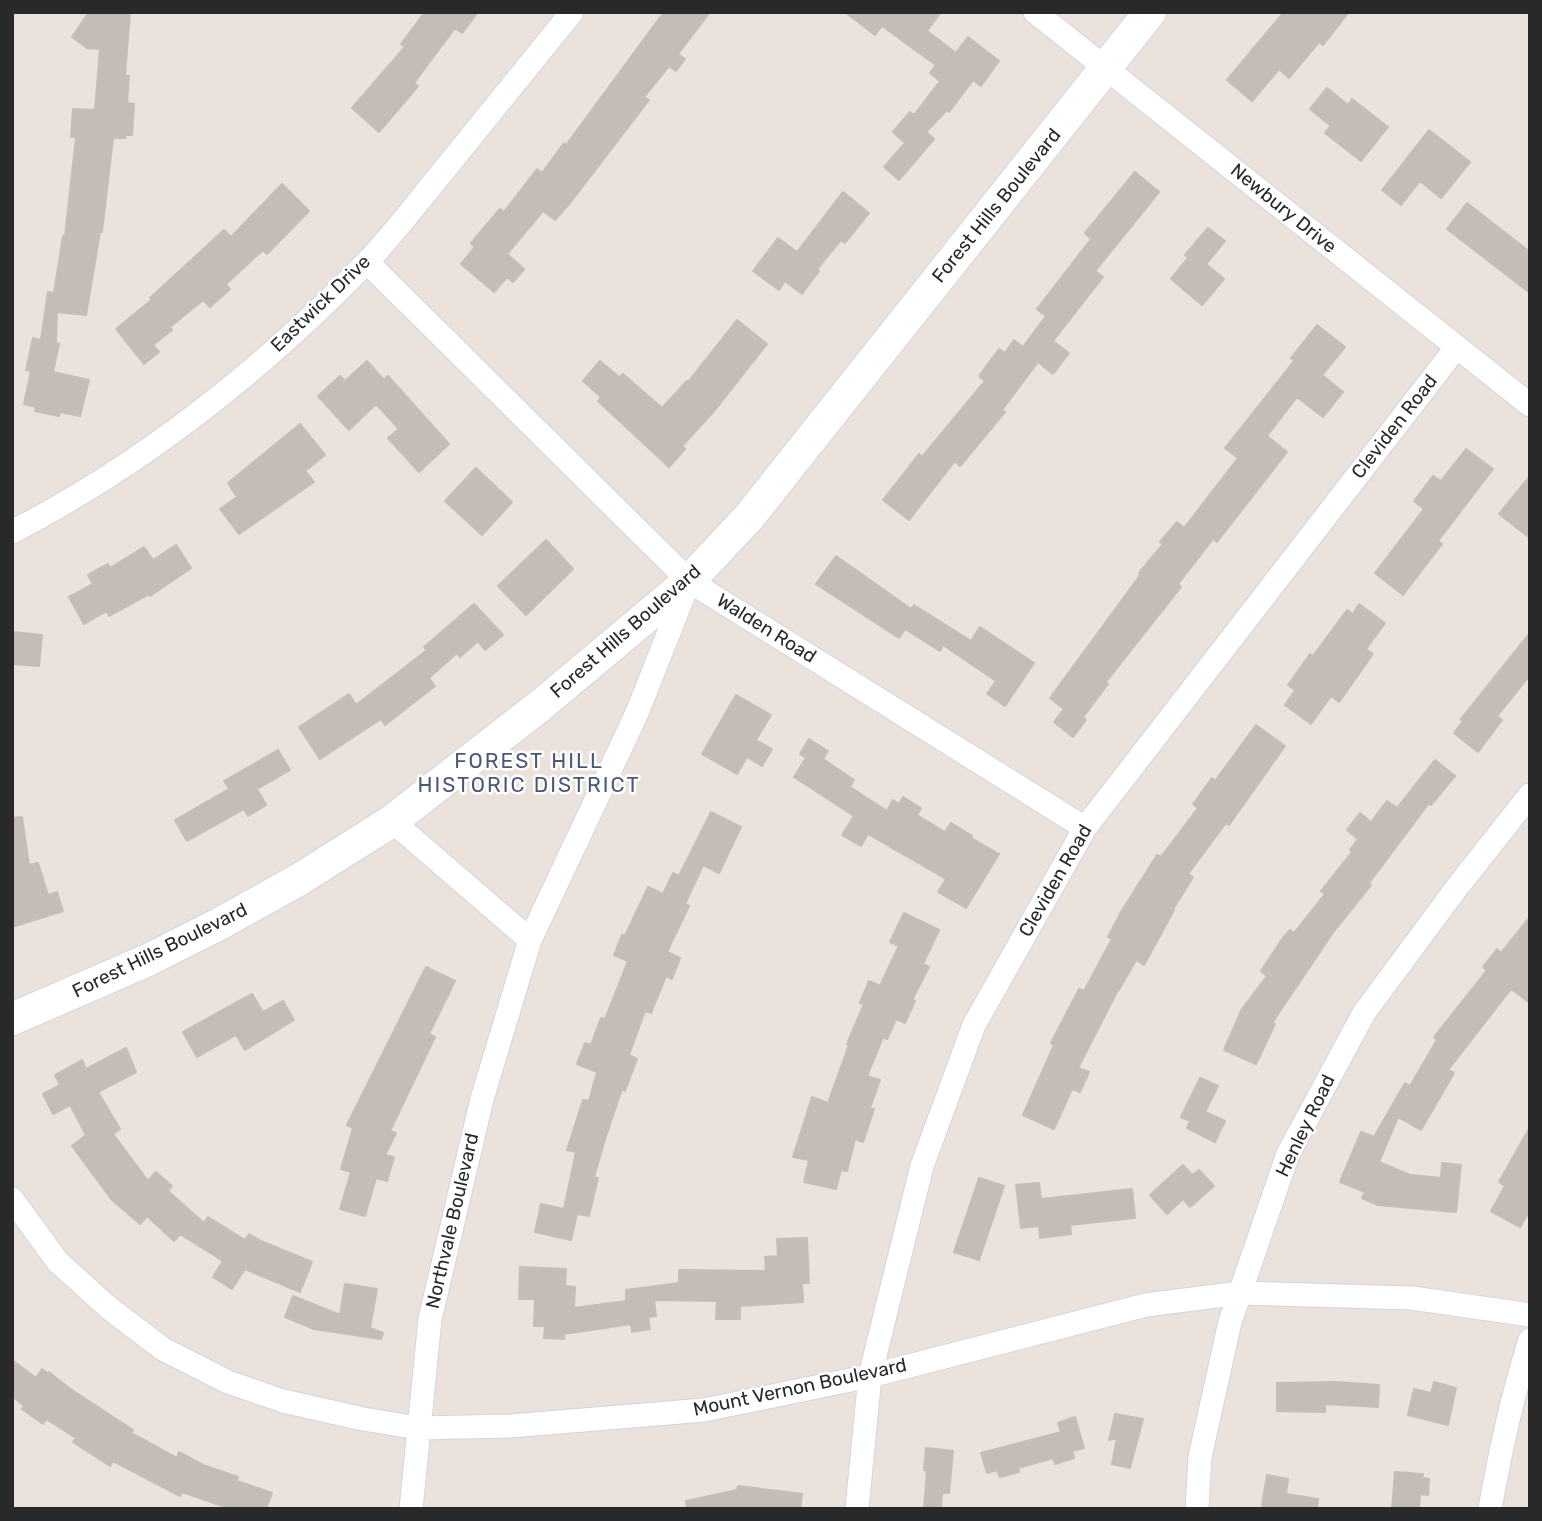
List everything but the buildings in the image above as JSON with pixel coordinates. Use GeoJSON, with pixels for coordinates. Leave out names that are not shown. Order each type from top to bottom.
{"type":"FeatureCollection","features":[{"type":"Feature","properties":{"kind":"street","name":"Eastwick Drive"},"geometry":{"type":"LineString","coordinates":[[12,532],[50,513],[115,472],[183,424],[279,345],[367,262],[572,12]]}},
{"type":"Feature","properties":{"kind":"street","name":"Newbury Drive"},"geometry":{"type":"LineString","coordinates":[[1035,12],[1530,405]]}},
{"type":"Feature","properties":{"kind":"street","name":"Forest Hills Boulevard"},"geometry":{"type":"LineString","coordinates":[[12,1019],[148,960],[221,923],[300,879],[393,821],[541,705],[689,581],[749,517],[1150,12]]}},
{"type":"Feature","properties":{"kind":"street","name":"Walden Road"},"geometry":{"type":"LineString","coordinates":[[367,262],[689,581],[1085,828]]}},
{"type":"Feature","properties":{"kind":"street","name":"Cleviden Road"},"geometry":{"type":"LineString","coordinates":[[857,1509],[870,1376],[922,1166],[974,1025],[1085,828],[1456,348]]}},
{"type":"Feature","properties":{"kind":"street","name":"Northvale Boulevard"},"geometry":{"type":"LineString","coordinates":[[411,1509],[430,1318],[482,1099],[530,940],[637,713],[689,581]]}},
{"type":"Feature","properties":{"kind":"street","name":"Henley Road"},"geometry":{"type":"LineString","coordinates":[[1197,1509],[1200,1457],[1230,1322],[1288,1154],[1364,1013],[1458,886],[1530,795]]}},
{"type":"Feature","properties":{"kind":"street"},"geometry":{"type":"LineString","coordinates":[[393,821],[530,940]]}},
{"type":"Feature","properties":{"kind":"street","name":"Mount Vernon Boulevard"},"geometry":{"type":"LineString","coordinates":[[12,1199],[58,1262],[109,1308],[163,1349],[228,1382],[283,1401],[418,1428],[511,1426],[704,1410],[870,1376],[1146,1305],[1240,1293],[1412,1298],[1530,1315]]}},
{"type":"Feature","properties":{"kind":"street"},"geometry":{"type":"LineString","coordinates":[[1490,1509],[1497,1465],[1530,1340]]}},
{"type":"Feature","properties":{"kind":"district","name":"FOREST HILL HISTORIC DISTRICT"},"geometry":{"type":"Point","coordinates":[529,774]}}]}
